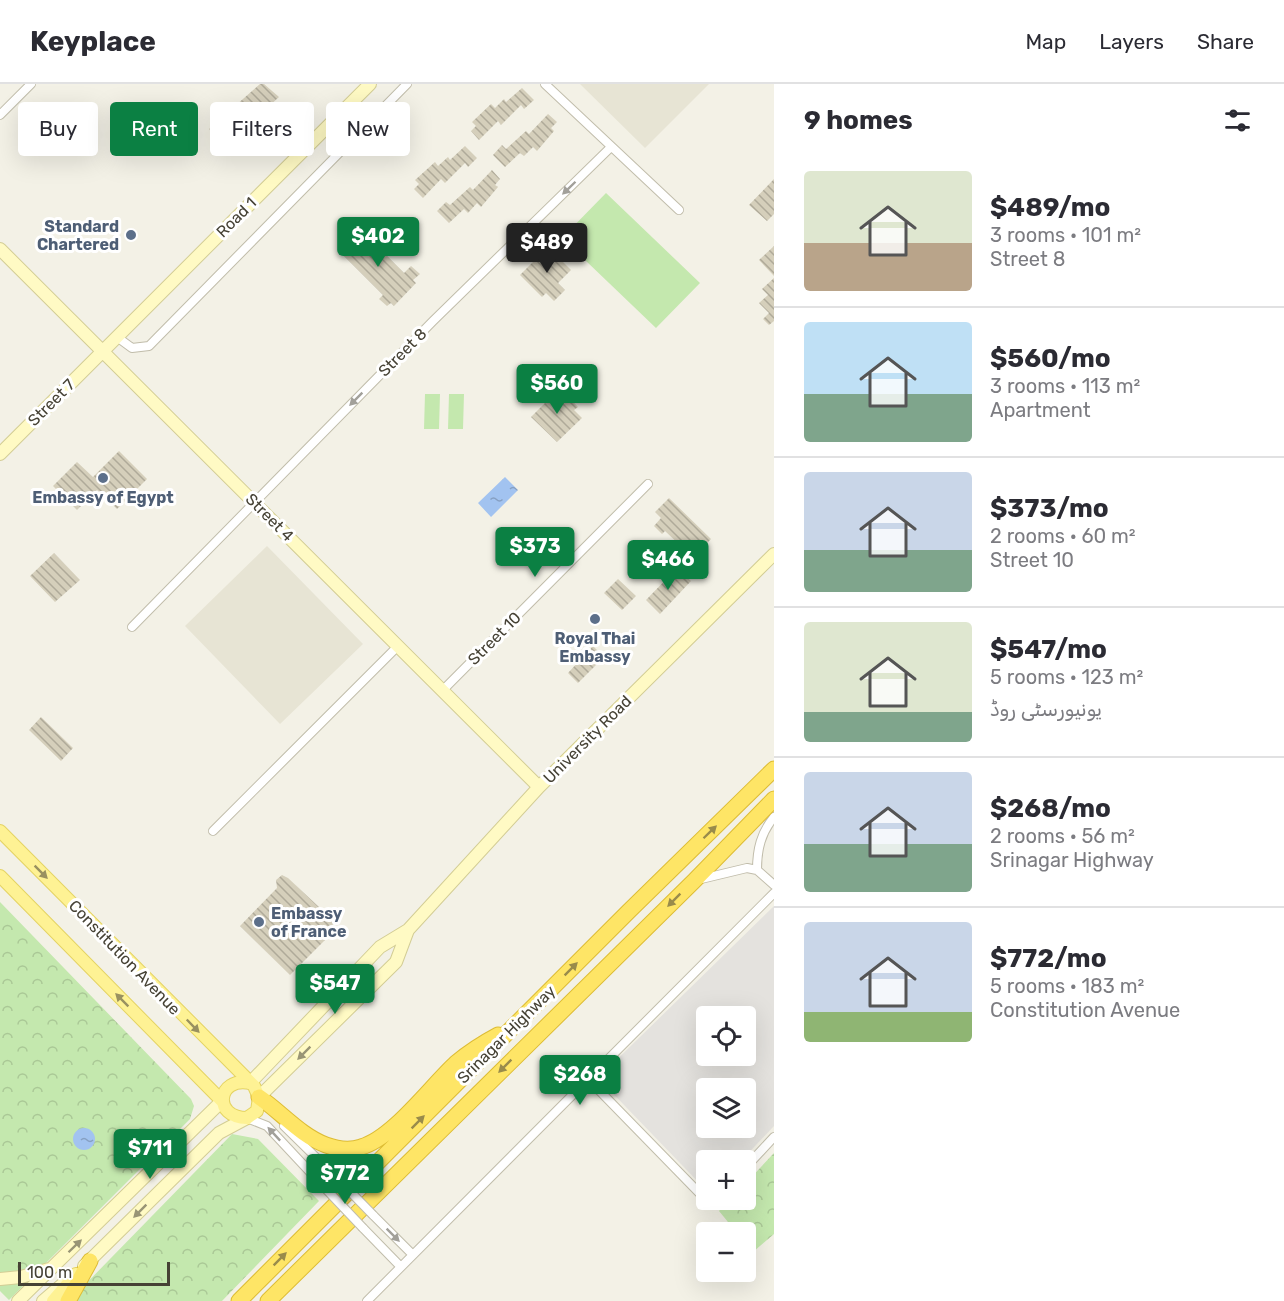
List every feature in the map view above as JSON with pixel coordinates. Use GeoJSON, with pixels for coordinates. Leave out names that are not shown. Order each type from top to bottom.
{"type":"FeatureCollection","features":[{"type":"Feature","properties":{"kind":"highway","name":"Srinagar Highway"},"geometry":{"type":"LineString","coordinates":[[239,1301],[774,770]]}},
{"type":"Feature","properties":{"kind":"highway","name":"Srinagar Highway"},"geometry":{"type":"LineString","coordinates":[[268,1301],[694,881],[774,799]]}},
{"type":"Feature","properties":{"kind":"highway"},"geometry":{"type":"LineString","coordinates":[[259,1100],[306,1134],[324,1144],[348,1150],[362,1147],[376,1141],[394,1125],[457,1062],[480,1045],[513,1028]]}},
{"type":"Feature","properties":{"kind":"highway"},"geometry":{"type":"LineString","coordinates":[[68,1301],[90,1261]]}},
{"type":"Feature","properties":{"kind":"main road","name":"Constitution Avenue"},"geometry":{"type":"LineString","coordinates":[[0,831],[250,1083]]}},
{"type":"Feature","properties":{"kind":"main road","name":"Constitution Avenue"},"geometry":{"type":"LineString","coordinates":[[0,876],[222,1101]]}},
{"type":"Feature","properties":{"kind":"main road"},"geometry":{"type":"LineString","coordinates":[[234,1083],[250,1083],[256,1089],[259,1100],[257,1111],[247,1118],[235,1117],[224,1108],[223,1094],[234,1083]]}},
{"type":"Feature","properties":{"kind":"main road"},"geometry":{"type":"LineString","coordinates":[[53,1301],[76,1274]]}},
{"type":"Feature","properties":{"kind":"street"},"geometry":{"type":"LineString","coordinates":[[0,115],[31,84]]}},
{"type":"Feature","properties":{"kind":"street","name":"Road 1"},"geometry":{"type":"LineString","coordinates":[[103,350],[370,84]]}},
{"type":"Feature","properties":{"kind":"street"},"geometry":{"type":"LineString","coordinates":[[117,337],[132,348],[149,346],[407,84]]}},
{"type":"Feature","properties":{"kind":"street"},"geometry":{"type":"LineString","coordinates":[[545,84],[679,210]]}},
{"type":"Feature","properties":{"kind":"street","name":"Street 8"},"geometry":{"type":"LineString","coordinates":[[132,627],[433,321],[611,147]]}},
{"type":"Feature","properties":{"kind":"street","name":"Street 4"},"geometry":{"type":"LineString","coordinates":[[0,249],[539,787]]}},
{"type":"Feature","properties":{"kind":"street","name":"Street 7"},"geometry":{"type":"LineString","coordinates":[[0,454],[103,350]]}},
{"type":"Feature","properties":{"kind":"street","name":"Street 10"},"geometry":{"type":"LineString","coordinates":[[442,691],[648,484]]}},
{"type":"Feature","properties":{"kind":"street","name":"University Road"},"geometry":{"type":"LineString","coordinates":[[408,930],[539,787],[774,554]]}},
{"type":"Feature","properties":{"kind":"street"},"geometry":{"type":"LineString","coordinates":[[213,831],[398,646]]}},
{"type":"Feature","properties":{"kind":"street"},"geometry":{"type":"LineString","coordinates":[[757,870],[758,849],[774,817]]}},
{"type":"Feature","properties":{"kind":"street"},"geometry":{"type":"LineString","coordinates":[[694,881],[739,869],[757,870],[774,885]]}},
{"type":"Feature","properties":{"kind":"street"},"geometry":{"type":"LineString","coordinates":[[367,1301],[774,893]]}},
{"type":"Feature","properties":{"kind":"street"},"geometry":{"type":"LineString","coordinates":[[250,1083],[380,947],[408,930]]}},
{"type":"Feature","properties":{"kind":"street"},"geometry":{"type":"LineString","coordinates":[[408,930],[396,962],[259,1100],[413,1255]]}},
{"type":"Feature","properties":{"kind":"street"},"geometry":{"type":"LineString","coordinates":[[588,1079],[696,1190]]}},
{"type":"Feature","properties":{"kind":"street"},"geometry":{"type":"LineString","coordinates":[[18,1301],[222,1101]]}},
{"type":"Feature","properties":{"kind":"street"},"geometry":{"type":"LineString","coordinates":[[43,1301],[90,1261],[219,1133],[247,1118],[267,1126],[401,1267]]}},
{"type":"Feature","properties":{"kind":"street"},"geometry":{"type":"LineString","coordinates":[[756,1156],[774,1137]]}},
{"type":"Feature","properties":{"kind":"street"},"geometry":{"type":"LineString","coordinates":[[183,1139],[198,1153]]}},
{"type":"Feature","properties":{"kind":"street"},"geometry":{"type":"LineString","coordinates":[[0,1279],[21,1277],[52,1268]]}},
{"type":"Feature","properties":{"kind":"shaded area"},"geometry":{"type":"Polygon","coordinates":[[[580,84],[709,84],[645,148],[580,84]]]}},
{"type":"Feature","properties":{"kind":"shaded area"},"geometry":{"type":"Polygon","coordinates":[[[267,546],[363,644],[280,724],[185,626],[267,546]]]}},
{"type":"Feature","properties":{"kind":"shaded area"},"geometry":{"type":"Polygon","coordinates":[[[774,906],[774,1126],[751,1150],[696,1150],[696,1180],[598,1078],[774,906]]]}},
{"type":"Feature","properties":{"kind":"green space"},"geometry":{"type":"Polygon","coordinates":[[[606,193],[700,283],[656,328],[562,238],[606,193]]]}},
{"type":"Feature","properties":{"kind":"green space"},"geometry":{"type":"Polygon","coordinates":[[[425,394],[440,394],[439,429],[424,429],[425,394]]]}},
{"type":"Feature","properties":{"kind":"green space"},"geometry":{"type":"Polygon","coordinates":[[[449,394],[464,394],[463,429],[448,429],[449,394]]]}},
{"type":"Feature","properties":{"kind":"green space"},"geometry":{"type":"Polygon","coordinates":[[[0,902],[191,1099],[194,1106],[190,1119],[9,1300],[0,1291],[0,902]]]}},
{"type":"Feature","properties":{"kind":"green space"},"geometry":{"type":"Polygon","coordinates":[[[232,1134],[258,1139],[319,1201],[222,1301],[69,1301],[232,1134]]]}},
{"type":"Feature","properties":{"kind":"green space"},"geometry":{"type":"Polygon","coordinates":[[[774,1153],[774,1234],[756,1249],[756,1222],[728,1222],[719,1211],[756,1210],[756,1172],[774,1153]]]}},
{"type":"Feature","properties":{"kind":"water"},"geometry":{"type":"Polygon","coordinates":[[[505,477],[518,490],[491,517],[478,503],[505,477]]]}},
{"type":"Feature","properties":{"kind":"water"},"geometry":{"type":"Polygon","coordinates":[[[80,1128],[88,1128],[95,1135],[95,1143],[88,1150],[80,1150],[73,1143],[73,1135],[80,1128]]]}},
{"type":"Feature","properties":{"kind":"building"},"geometry":{"type":"Polygon","coordinates":[[[260,84],[264,84],[279,97],[274,102],[240,102],[260,84]]]}},
{"type":"Feature","properties":{"kind":"building"},"geometry":{"type":"Polygon","coordinates":[[[522,88],[534,100],[524,109],[521,105],[501,125],[498,121],[479,140],[471,131],[476,126],[472,122],[491,104],[495,108],[504,99],[506,102],[522,88]]]}},
{"type":"Feature","properties":{"kind":"building"},"geometry":{"type":"Polygon","coordinates":[[[548,114],[557,122],[551,128],[554,131],[537,151],[533,147],[524,156],[520,153],[505,167],[493,155],[502,145],[506,149],[526,131],[529,134],[548,114]]]}},
{"type":"Feature","properties":{"kind":"building"},"geometry":{"type":"Polygon","coordinates":[[[465,146],[477,158],[468,167],[465,163],[445,183],[441,179],[423,198],[414,189],[419,184],[415,180],[435,162],[438,166],[448,157],[450,160],[465,146]]]}},
{"type":"Feature","properties":{"kind":"building"},"geometry":{"type":"Polygon","coordinates":[[[492,170],[500,179],[495,185],[498,187],[481,207],[477,203],[468,213],[464,209],[449,223],[437,211],[446,202],[450,205],[470,187],[473,190],[492,170]]]}},
{"type":"Feature","properties":{"kind":"building"},"geometry":{"type":"Polygon","coordinates":[[[774,179],[774,214],[767,221],[749,205],[774,179]]]}},
{"type":"Feature","properties":{"kind":"building"},"geometry":{"type":"Polygon","coordinates":[[[358,231],[361,234],[363,232],[404,273],[411,266],[420,274],[413,280],[416,283],[394,306],[391,303],[387,306],[379,299],[383,295],[342,254],[345,251],[342,247],[346,243],[342,239],[349,232],[353,236],[358,231]]]}},
{"type":"Feature","properties":{"kind":"building"},"geometry":{"type":"Polygon","coordinates":[[[774,246],[774,276],[759,260],[774,246]]]}},
{"type":"Feature","properties":{"kind":"building"},"geometry":{"type":"Polygon","coordinates":[[[548,247],[571,270],[558,283],[565,290],[554,301],[546,293],[542,297],[520,275],[548,247]]]}},
{"type":"Feature","properties":{"kind":"building"},"geometry":{"type":"Polygon","coordinates":[[[774,278],[774,321],[769,325],[763,319],[769,313],[759,303],[768,295],[762,289],[774,278]]]}},
{"type":"Feature","properties":{"kind":"building"},"geometry":{"type":"Polygon","coordinates":[[[560,388],[578,407],[574,410],[582,418],[557,442],[531,417],[560,388]]]}},
{"type":"Feature","properties":{"kind":"building"},"geometry":{"type":"Polygon","coordinates":[[[119,451],[147,479],[117,509],[97,490],[77,510],[53,486],[77,462],[93,477],[119,451]]]}},
{"type":"Feature","properties":{"kind":"building"},"geometry":{"type":"Polygon","coordinates":[[[669,498],[711,539],[690,561],[682,554],[686,551],[665,531],[662,534],[654,526],[661,518],[655,512],[669,498]]]}},
{"type":"Feature","properties":{"kind":"building"},"geometry":{"type":"Polygon","coordinates":[[[54,553],[80,580],[55,602],[30,576],[54,553]]]}},
{"type":"Feature","properties":{"kind":"building"},"geometry":{"type":"Polygon","coordinates":[[[677,568],[691,581],[660,614],[646,600],[677,568]]]}},
{"type":"Feature","properties":{"kind":"building"},"geometry":{"type":"Polygon","coordinates":[[[618,579],[636,596],[622,610],[604,593],[618,579]]]}},
{"type":"Feature","properties":{"kind":"building"},"geometry":{"type":"Polygon","coordinates":[[[593,646],[604,657],[578,683],[568,673],[593,646]]]}},
{"type":"Feature","properties":{"kind":"building"},"geometry":{"type":"Polygon","coordinates":[[[41,717],[73,748],[61,761],[29,730],[41,717]]]}},
{"type":"Feature","properties":{"kind":"building"},"geometry":{"type":"Polygon","coordinates":[[[282,875],[336,923],[332,925],[336,929],[290,975],[240,926],[277,888],[276,880],[282,875]]]}},
{"type":"Feature","properties":{"kind":"place","name":"Standard Chartered"},"geometry":{"type":"Point","coordinates":[131,235]}},
{"type":"Feature","properties":{"kind":"place","name":"Embassy of Egypt"},"geometry":{"type":"Point","coordinates":[103,478]}},
{"type":"Feature","properties":{"kind":"place","name":"Royal Thai Embassy"},"geometry":{"type":"Point","coordinates":[595,619]}},
{"type":"Feature","properties":{"kind":"place","name":"Embassy of France"},"geometry":{"type":"Point","coordinates":[259,922]}}]}
